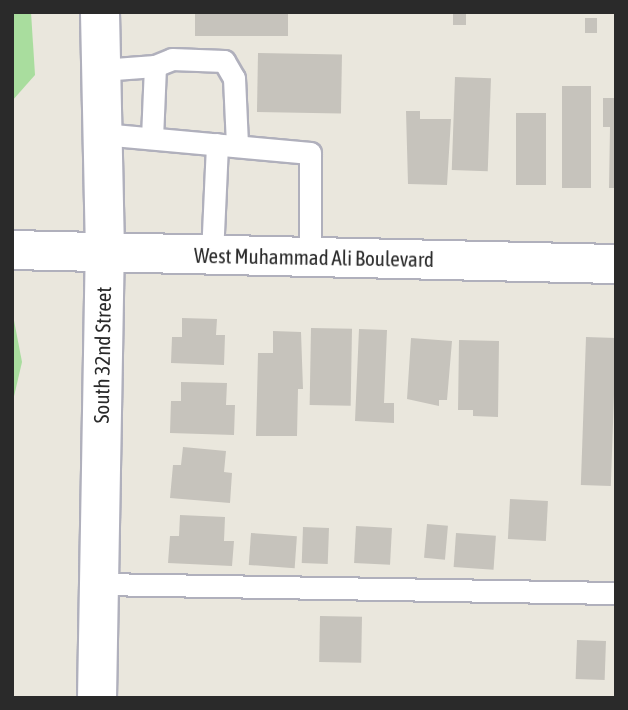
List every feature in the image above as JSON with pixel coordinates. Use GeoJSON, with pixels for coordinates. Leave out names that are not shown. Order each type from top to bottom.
{"type":"FeatureCollection","features":[{"type":"Feature","properties":{"kind":"main road","name":"South 32nd Street"},"geometry":{"type":"LineString","coordinates":[[97,698],[105,252],[100,12]]}},
{"type":"Feature","properties":{"kind":"main road","name":"West Muhammad Ali Boulevard"},"geometry":{"type":"LineString","coordinates":[[12,250],[616,264]]}},
{"type":"Feature","properties":{"kind":"lane"},"geometry":{"type":"LineString","coordinates":[[101,70],[155,66],[172,59],[224,61],[233,78],[212,255]]}},
{"type":"Feature","properties":{"kind":"lane"},"geometry":{"type":"LineString","coordinates":[[152,138],[155,66]]}},
{"type":"Feature","properties":{"kind":"lane"},"geometry":{"type":"LineString","coordinates":[[102,134],[310,153],[310,257]]}},
{"type":"Feature","properties":{"kind":"lane"},"geometry":{"type":"LineString","coordinates":[[99,584],[616,593]]}},
{"type":"Feature","properties":{"kind":"green space"},"geometry":{"type":"Polygon","coordinates":[[[12,12],[31,12],[35,75],[12,101],[12,12]]]}},
{"type":"Feature","properties":{"kind":"green space"},"geometry":{"type":"Polygon","coordinates":[[[12,310],[22,362],[12,405],[12,310]]]}},
{"type":"Feature","properties":{"kind":"building"},"geometry":{"type":"Polygon","coordinates":[[[195,12],[288,12],[288,36],[195,36],[195,12]]]}},
{"type":"Feature","properties":{"kind":"building"},"geometry":{"type":"Polygon","coordinates":[[[453,12],[466,12],[466,25],[453,25],[453,12]]]}},
{"type":"Feature","properties":{"kind":"building"},"geometry":{"type":"Polygon","coordinates":[[[585,18],[597,18],[597,33],[585,33],[585,18]]]}},
{"type":"Feature","properties":{"kind":"building"},"geometry":{"type":"Polygon","coordinates":[[[258,53],[342,54],[341,113],[257,112],[258,53]]]}},
{"type":"Feature","properties":{"kind":"building"},"geometry":{"type":"Polygon","coordinates":[[[455,77],[491,78],[488,171],[452,170],[455,77]]]}},
{"type":"Feature","properties":{"kind":"building"},"geometry":{"type":"Polygon","coordinates":[[[562,86],[591,86],[591,188],[562,188],[562,86]]]}},
{"type":"Feature","properties":{"kind":"building"},"geometry":{"type":"Polygon","coordinates":[[[603,98],[616,98],[616,188],[609,188],[610,127],[603,127],[603,98]]]}},
{"type":"Feature","properties":{"kind":"building"},"geometry":{"type":"Polygon","coordinates":[[[406,111],[420,111],[420,119],[451,119],[447,185],[408,184],[406,111]]]}},
{"type":"Feature","properties":{"kind":"building"},"geometry":{"type":"Polygon","coordinates":[[[516,113],[546,113],[546,185],[516,185],[516,113]]]}},
{"type":"Feature","properties":{"kind":"building"},"geometry":{"type":"Polygon","coordinates":[[[182,318],[217,319],[216,335],[225,335],[224,365],[171,363],[172,337],[182,337],[182,318]]]}},
{"type":"Feature","properties":{"kind":"building"},"geometry":{"type":"Polygon","coordinates":[[[311,328],[352,329],[351,406],[310,405],[311,328]]]}},
{"type":"Feature","properties":{"kind":"building"},"geometry":{"type":"Polygon","coordinates":[[[359,329],[387,330],[384,403],[394,403],[394,423],[355,421],[359,329]]]}},
{"type":"Feature","properties":{"kind":"building"},"geometry":{"type":"Polygon","coordinates":[[[273,331],[301,332],[303,389],[298,389],[297,436],[256,436],[258,353],[273,353],[273,331]]]}},
{"type":"Feature","properties":{"kind":"building"},"geometry":{"type":"Polygon","coordinates":[[[586,337],[616,338],[611,486],[581,485],[586,337]]]}},
{"type":"Feature","properties":{"kind":"building"},"geometry":{"type":"Polygon","coordinates":[[[411,338],[452,341],[447,400],[439,400],[439,406],[407,399],[411,338]]]}},
{"type":"Feature","properties":{"kind":"building"},"geometry":{"type":"Polygon","coordinates":[[[459,340],[499,341],[498,417],[473,416],[473,410],[458,410],[459,340]]]}},
{"type":"Feature","properties":{"kind":"building"},"geometry":{"type":"Polygon","coordinates":[[[181,382],[227,383],[226,405],[235,405],[234,435],[170,433],[171,401],[181,401],[181,382]]]}},
{"type":"Feature","properties":{"kind":"building"},"geometry":{"type":"Polygon","coordinates":[[[183,447],[226,451],[224,472],[232,473],[230,503],[170,498],[173,465],[181,465],[183,447]]]}},
{"type":"Feature","properties":{"kind":"building"},"geometry":{"type":"Polygon","coordinates":[[[510,499],[548,501],[546,541],[508,539],[510,499]]]}},
{"type":"Feature","properties":{"kind":"building"},"geometry":{"type":"Polygon","coordinates":[[[180,515],[225,517],[224,541],[234,541],[232,566],[168,563],[170,536],[179,536],[180,515]]]}},
{"type":"Feature","properties":{"kind":"building"},"geometry":{"type":"Polygon","coordinates":[[[427,524],[448,526],[445,560],[424,558],[427,524]]]}},
{"type":"Feature","properties":{"kind":"building"},"geometry":{"type":"Polygon","coordinates":[[[356,526],[392,528],[390,565],[354,563],[356,526]]]}},
{"type":"Feature","properties":{"kind":"building"},"geometry":{"type":"Polygon","coordinates":[[[303,527],[329,528],[328,564],[302,563],[303,527]]]}},
{"type":"Feature","properties":{"kind":"building"},"geometry":{"type":"Polygon","coordinates":[[[251,533],[297,536],[295,568],[249,565],[251,533]]]}},
{"type":"Feature","properties":{"kind":"building"},"geometry":{"type":"Polygon","coordinates":[[[456,533],[496,536],[494,570],[454,567],[456,533]]]}},
{"type":"Feature","properties":{"kind":"building"},"geometry":{"type":"Polygon","coordinates":[[[320,616],[362,617],[361,663],[319,662],[320,616]]]}},
{"type":"Feature","properties":{"kind":"building"},"geometry":{"type":"Polygon","coordinates":[[[577,640],[606,641],[605,680],[576,679],[577,640]]]}}]}
